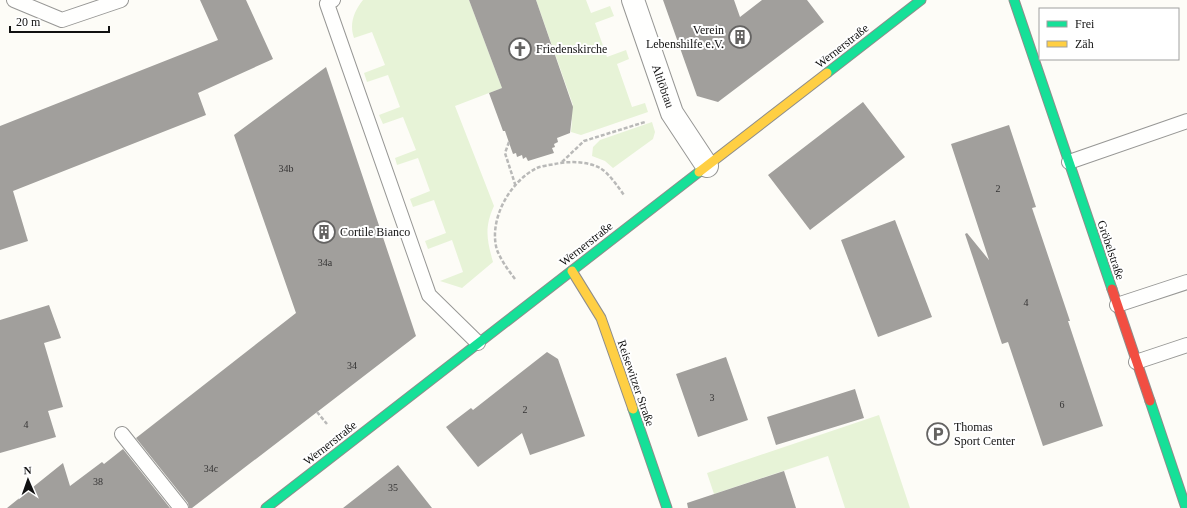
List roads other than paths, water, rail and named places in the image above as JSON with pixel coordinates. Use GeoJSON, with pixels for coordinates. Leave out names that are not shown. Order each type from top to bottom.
{"type":"FeatureCollection","features":[{"type":"Feature","properties":{"kind":"street","name":"Altlöbtau"},"geometry":{"type":"LineString","coordinates":[[633,0],[672,113],[707,166]]}},
{"type":"Feature","properties":{"kind":"street","name":"Wernerstraße"},"geometry":{"type":"LineString","coordinates":[[266,508],[921,0]]}},
{"type":"Feature","properties":{"kind":"street","name":"Gröbelstraße"},"geometry":{"type":"LineString","coordinates":[[1014,0],[1186,508]]}},
{"type":"Feature","properties":{"kind":"street","name":"Reisewitzer Straße"},"geometry":{"type":"LineString","coordinates":[[572,271],[601,318],[667,508]]}},
{"type":"Feature","properties":{"kind":"lane"},"geometry":{"type":"LineString","coordinates":[[14,0],[62,20],[121,0]]}},
{"type":"Feature","properties":{"kind":"lane"},"geometry":{"type":"LineString","coordinates":[[333,0],[327,4],[429,295],[478,343]]}},
{"type":"Feature","properties":{"kind":"lane"},"geometry":{"type":"LineString","coordinates":[[1069,162],[1187,122]]}},
{"type":"Feature","properties":{"kind":"lane"},"geometry":{"type":"LineString","coordinates":[[1117,305],[1187,282]]}},
{"type":"Feature","properties":{"kind":"lane"},"geometry":{"type":"LineString","coordinates":[[1136,362],[1187,345]]}},
{"type":"Feature","properties":{"kind":"lane"},"geometry":{"type":"LineString","coordinates":[[122,434],[181,508]]}},
{"type":"Feature","properties":{"kind":"place","name":"Verein Lebenshilfe e.V."},"geometry":{"type":"Point","coordinates":[740,37]}},
{"type":"Feature","properties":{"kind":"place","name":"Friedenskirche"},"geometry":{"type":"Point","coordinates":[520,49]}},
{"type":"Feature","properties":{"kind":"place","name":"Cortile Bianco"},"geometry":{"type":"Point","coordinates":[324,232]}},
{"type":"Feature","properties":{"kind":"place","name":"Thomas Sport Center"},"geometry":{"type":"Point","coordinates":[938,434]}}]}
